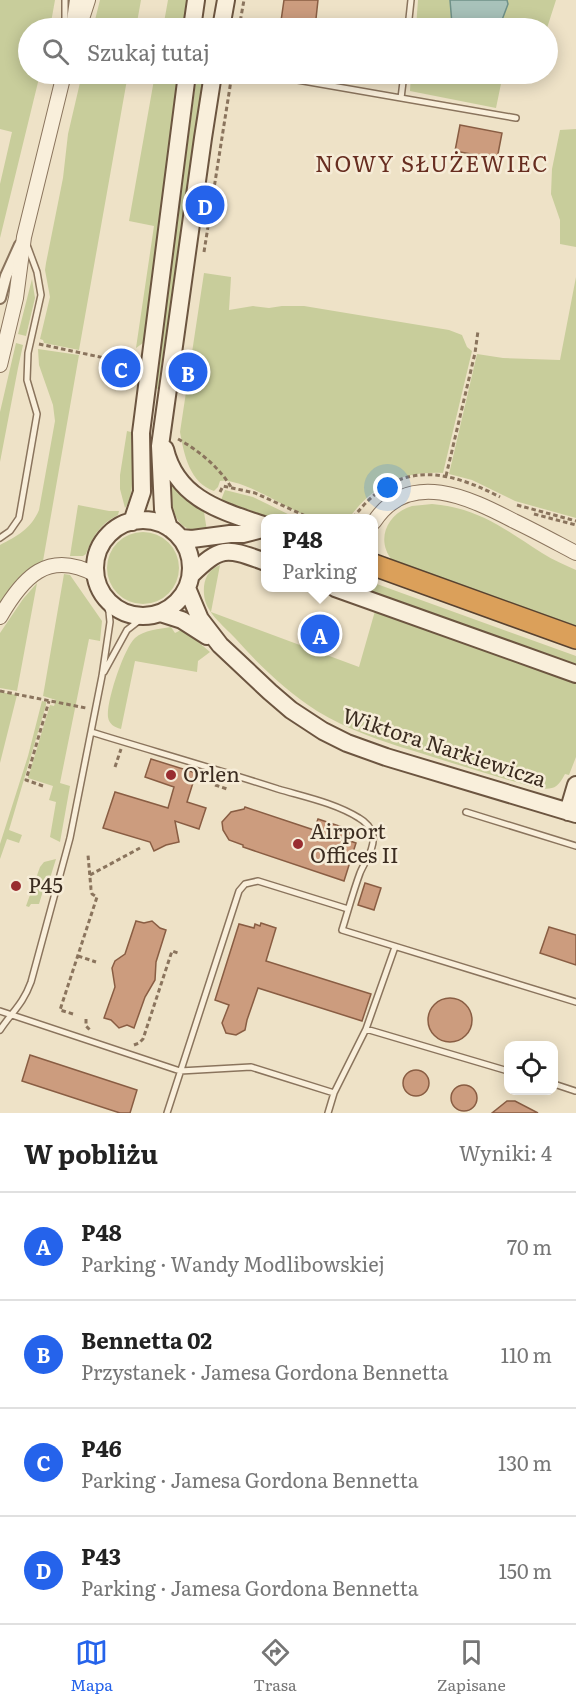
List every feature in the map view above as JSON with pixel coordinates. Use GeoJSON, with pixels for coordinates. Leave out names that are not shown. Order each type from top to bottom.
{"type":"FeatureCollection","features":[{"type":"Feature","properties":{"kind":"highway"},"geometry":{"type":"LineString","coordinates":[[378,566],[576,638]]}},
{"type":"Feature","properties":{"kind":"main road"},"geometry":{"type":"LineString","coordinates":[[193,18],[196,0]]}},
{"type":"Feature","properties":{"kind":"main road"},"geometry":{"type":"LineString","coordinates":[[223,18],[226,0]]}},
{"type":"Feature","properties":{"kind":"main road"},"geometry":{"type":"LineString","coordinates":[[132,522],[142,492],[141,433],[186,84]]}},
{"type":"Feature","properties":{"kind":"main road"},"geometry":{"type":"LineString","coordinates":[[189,582],[189,555],[163,509],[160,469],[161,434],[211,84]]}},
{"type":"Feature","properties":{"kind":"main road"},"geometry":{"type":"LineString","coordinates":[[161,434],[171,469],[183,485],[213,507],[261,525]]}},
{"type":"Feature","properties":{"kind":"main road"},"geometry":{"type":"LineString","coordinates":[[261,529],[243,534],[192,539],[149,520],[132,522],[119,526],[104,541],[97,554],[96,575],[104,596],[110,602],[131,614],[152,615],[175,605],[189,582],[210,557],[218,553],[234,552],[261,560]]}},
{"type":"Feature","properties":{"kind":"main road","name":"Wiktora Narkiewicza"},"geometry":{"type":"LineString","coordinates":[[189,582],[200,619],[220,645],[291,710],[323,731],[347,743],[386,757],[572,813]]}},
{"type":"Feature","properties":{"kind":"main road"},"geometry":{"type":"LineString","coordinates":[[346,592],[576,674]]}},
{"type":"Feature","properties":{"kind":"main road","name":"Wiktora Narkiewicza"},"geometry":{"type":"LineString","coordinates":[[152,615],[182,620],[220,645]]}},
{"type":"Feature","properties":{"kind":"main road"},"geometry":{"type":"LineString","coordinates":[[572,813],[576,785]]}},
{"type":"Feature","properties":{"kind":"street"},"geometry":{"type":"LineString","coordinates":[[74,18],[77,0]]}},
{"type":"Feature","properties":{"kind":"street"},"geometry":{"type":"LineString","coordinates":[[82,18],[88,0]]}},
{"type":"Feature","properties":{"kind":"street"},"geometry":{"type":"LineString","coordinates":[[0,365],[16,298],[24,237],[62,84]]}},
{"type":"Feature","properties":{"kind":"street"},"geometry":{"type":"LineString","coordinates":[[0,298],[6,276],[24,237]]}},
{"type":"Feature","properties":{"kind":"street"},"geometry":{"type":"LineString","coordinates":[[378,517],[394,502],[415,493],[437,491],[481,504],[576,553]]}},
{"type":"Feature","properties":{"kind":"street"},"geometry":{"type":"LineString","coordinates":[[0,617],[23,584],[40,570],[58,565],[72,565],[96,575]]}},
{"type":"Feature","properties":{"kind":"lane"},"geometry":{"type":"LineString","coordinates":[[65,0],[65,18]]}},
{"type":"Feature","properties":{"kind":"lane"},"geometry":{"type":"LineString","coordinates":[[409,18],[411,0]]}},
{"type":"Feature","properties":{"kind":"lane"},"geometry":{"type":"LineString","coordinates":[[320,84],[516,118]]}},
{"type":"Feature","properties":{"kind":"lane"},"geometry":{"type":"LineString","coordinates":[[401,98],[403,84]]}},
{"type":"Feature","properties":{"kind":"lane"},"geometry":{"type":"LineString","coordinates":[[0,538],[10,531],[19,518],[37,414],[27,380],[28,353],[41,295],[37,272],[24,237]]}},
{"type":"Feature","properties":{"kind":"lane"},"geometry":{"type":"LineString","coordinates":[[0,1030],[26,996],[70,838],[102,676],[110,622],[104,596]]}},
{"type":"Feature","properties":{"kind":"lane"},"geometry":{"type":"LineString","coordinates":[[102,676],[127,630],[152,615]]}},
{"type":"Feature","properties":{"kind":"lane"},"geometry":{"type":"LineString","coordinates":[[91,732],[328,804],[360,818],[370,827],[373,837],[368,859],[361,870],[342,930],[576,1002]]}},
{"type":"Feature","properties":{"kind":"lane"},"geometry":{"type":"LineString","coordinates":[[466,812],[576,846]]}},
{"type":"Feature","properties":{"kind":"lane"},"geometry":{"type":"LineString","coordinates":[[167,1113],[239,891],[245,884],[258,881],[348,909]]}},
{"type":"Feature","properties":{"kind":"lane"},"geometry":{"type":"LineString","coordinates":[[328,1113],[334,1093],[366,1029],[395,947]]}},
{"type":"Feature","properties":{"kind":"lane"},"geometry":{"type":"LineString","coordinates":[[0,1011],[180,1071],[251,1067],[334,1093]]}},
{"type":"Feature","properties":{"kind":"lane"},"geometry":{"type":"LineString","coordinates":[[366,1029],[504,1070]]}},
{"type":"Feature","properties":{"kind":"lane"},"geometry":{"type":"LineString","coordinates":[[558,1085],[576,1090]]}},
{"type":"Feature","properties":{"kind":"path"},"geometry":{"type":"LineString","coordinates":[[241,18],[244,0]]}},
{"type":"Feature","properties":{"kind":"path"},"geometry":{"type":"LineString","coordinates":[[204,256],[230,84]]}},
{"type":"Feature","properties":{"kind":"path"},"geometry":{"type":"LineString","coordinates":[[446,476],[475,353],[478,331]]}},
{"type":"Feature","properties":{"kind":"path"},"geometry":{"type":"LineString","coordinates":[[37,344],[119,361]]}},
{"type":"Feature","properties":{"kind":"path"},"geometry":{"type":"LineString","coordinates":[[178,446],[177,439],[191,446],[224,476],[231,488]]}},
{"type":"Feature","properties":{"kind":"path"},"geometry":{"type":"LineString","coordinates":[[218,496],[223,486],[255,493],[299,514]]}},
{"type":"Feature","properties":{"kind":"path"},"geometry":{"type":"LineString","coordinates":[[0,690],[95,710]]}},
{"type":"Feature","properties":{"kind":"path"},"geometry":{"type":"LineString","coordinates":[[43,786],[26,780],[49,700]]}},
{"type":"Feature","properties":{"kind":"path"},"geometry":{"type":"LineString","coordinates":[[215,785],[227,789]]}},
{"type":"Feature","properties":{"kind":"path"},"geometry":{"type":"LineString","coordinates":[[90,875],[140,848]]}},
{"type":"Feature","properties":{"kind":"path"},"geometry":{"type":"LineString","coordinates":[[73,1014],[60,1010],[97,897],[93,894],[88,855]]}},
{"type":"Feature","properties":{"kind":"path"},"geometry":{"type":"LineString","coordinates":[[136,1044],[143,1039],[172,951],[177,953]]}},
{"type":"Feature","properties":{"kind":"path"},"geometry":{"type":"LineString","coordinates":[[77,956],[96,962]]}},
{"type":"Feature","properties":{"kind":"green space"},"geometry":{"type":"Polygon","coordinates":[[[0,0],[55,0],[52,18],[18,18],[18,84],[38,84],[0,238],[0,184],[12,132],[0,129],[0,0]]]}},
{"type":"Feature","properties":{"kind":"green space"},"geometry":{"type":"Polygon","coordinates":[[[100,0],[141,0],[138,18],[96,18],[100,0]]]}},
{"type":"Feature","properties":{"kind":"green space"},"geometry":{"type":"Polygon","coordinates":[[[168,0],[187,0],[185,18],[165,18],[168,0]]]}},
{"type":"Feature","properties":{"kind":"green space"},"geometry":{"type":"Polygon","coordinates":[[[418,0],[450,0],[452,18],[417,18],[418,0]]]}},
{"type":"Feature","properties":{"kind":"green space"},"geometry":{"type":"Polygon","coordinates":[[[507,0],[556,0],[550,18],[503,18],[508,4],[507,0]]]}},
{"type":"Feature","properties":{"kind":"green space"},"geometry":{"type":"Polygon","coordinates":[[[80,84],[126,84],[79,350],[44,343],[40,339],[50,297],[45,270],[63,178],[68,134],[80,84]]]}},
{"type":"Feature","properties":{"kind":"green space"},"geometry":{"type":"Polygon","coordinates":[[[153,84],[178,84],[143,343],[136,348],[154,226],[129,221],[153,84]]]}},
{"type":"Feature","properties":{"kind":"green space"},"geometry":{"type":"Polygon","coordinates":[[[196,84],[204,84],[158,389],[155,388],[196,84]]]}},
{"type":"Feature","properties":{"kind":"green space"},"geometry":{"type":"Polygon","coordinates":[[[410,84],[501,84],[496,108],[410,91],[410,84]]]}},
{"type":"Feature","properties":{"kind":"green space"},"geometry":{"type":"Polygon","coordinates":[[[576,129],[576,247],[560,244],[560,220],[551,194],[552,169],[560,130],[576,129]]]}},
{"type":"Feature","properties":{"kind":"green space"},"geometry":{"type":"Polygon","coordinates":[[[204,273],[231,277],[229,310],[253,306],[269,308],[304,306],[449,330],[462,335],[467,347],[472,351],[443,473],[414,475],[390,482],[368,497],[352,514],[302,514],[252,489],[229,481],[220,481],[214,491],[199,482],[194,475],[186,459],[180,432],[204,273]]]}},
{"type":"Feature","properties":{"kind":"green space"},"geometry":{"type":"Polygon","coordinates":[[[576,277],[576,518],[515,501],[472,480],[449,474],[477,354],[503,358],[560,360],[576,277]]]}},
{"type":"Feature","properties":{"kind":"green space"},"geometry":{"type":"Polygon","coordinates":[[[32,279],[35,298],[26,336],[18,334],[32,279]]]}},
{"type":"Feature","properties":{"kind":"green space"},"geometry":{"type":"Polygon","coordinates":[[[16,343],[23,345],[0,462],[0,412],[16,343]]]}},
{"type":"Feature","properties":{"kind":"green space"},"geometry":{"type":"Polygon","coordinates":[[[38,349],[79,355],[43,561],[18,579],[0,603],[0,545],[18,535],[36,517],[55,421],[53,405],[39,365],[38,349]]]}},
{"type":"Feature","properties":{"kind":"green space"},"geometry":{"type":"Polygon","coordinates":[[[127,431],[131,432],[132,483],[129,501],[125,508],[120,489],[120,475],[127,431]]]}},
{"type":"Feature","properties":{"kind":"green space"},"geometry":{"type":"Polygon","coordinates":[[[173,484],[187,500],[204,512],[207,531],[188,528],[177,519],[173,504],[173,484]]]}},
{"type":"Feature","properties":{"kind":"green space"},"geometry":{"type":"Polygon","coordinates":[[[225,490],[253,497],[288,514],[261,514],[221,500],[225,490]]]}},
{"type":"Feature","properties":{"kind":"green space"},"geometry":{"type":"Polygon","coordinates":[[[432,504],[449,506],[477,515],[503,528],[550,558],[576,570],[576,626],[392,560],[387,552],[385,536],[396,514],[412,506],[432,504]]]}},
{"type":"Feature","properties":{"kind":"green space"},"geometry":{"type":"Polygon","coordinates":[[[78,505],[119,511],[118,515],[106,522],[98,531],[86,554],[70,556],[78,505]]]}},
{"type":"Feature","properties":{"kind":"green space"},"geometry":{"type":"Polygon","coordinates":[[[150,532],[169,542],[177,554],[179,568],[177,582],[169,594],[157,602],[136,604],[117,594],[109,582],[107,561],[117,542],[129,534],[150,532]]]}},
{"type":"Feature","properties":{"kind":"green space"},"geometry":{"type":"Polygon","coordinates":[[[220,565],[211,612],[204,594],[204,585],[209,573],[220,565]]]}},
{"type":"Feature","properties":{"kind":"green space"},"geometry":{"type":"Polygon","coordinates":[[[64,574],[70,575],[102,621],[100,641],[89,639],[60,783],[70,786],[60,842],[50,837],[56,802],[49,800],[53,786],[28,778],[50,705],[54,706],[56,700],[43,696],[64,574]]]}},
{"type":"Feature","properties":{"kind":"green space"},"geometry":{"type":"Polygon","coordinates":[[[37,583],[17,691],[0,688],[0,633],[37,583]]]}},
{"type":"Feature","properties":{"kind":"green space"},"geometry":{"type":"Polygon","coordinates":[[[378,584],[576,656],[576,664],[372,592],[378,592],[378,584]]]}},
{"type":"Feature","properties":{"kind":"green space"},"geometry":{"type":"Polygon","coordinates":[[[375,611],[576,684],[576,757],[569,775],[565,774],[559,783],[547,789],[536,788],[444,761],[376,739],[317,711],[294,695],[254,658],[211,612],[359,667],[375,611]]]}},
{"type":"Feature","properties":{"kind":"green space"},"geometry":{"type":"Polygon","coordinates":[[[171,627],[175,633],[183,629],[210,652],[198,661],[197,672],[135,661],[121,729],[114,726],[109,722],[108,710],[126,652],[135,638],[143,633],[171,627]]]}},
{"type":"Feature","properties":{"kind":"green space"},"geometry":{"type":"Polygon","coordinates":[[[0,692],[17,695],[0,763],[0,692]]]}},
{"type":"Feature","properties":{"kind":"green space"},"geometry":{"type":"Polygon","coordinates":[[[42,701],[46,702],[46,705],[9,830],[22,835],[19,843],[7,839],[0,859],[0,844],[28,756],[42,701]]]}},
{"type":"Feature","properties":{"kind":"green space"},"geometry":{"type":"Polygon","coordinates":[[[56,859],[46,891],[43,891],[39,904],[26,906],[40,867],[44,862],[56,859]]]}},
{"type":"Feature","properties":{"kind":"water"},"geometry":{"type":"Polygon","coordinates":[[[450,0],[507,0],[508,4],[503,18],[452,18],[450,0]]]}},
{"type":"Feature","properties":{"kind":"building"},"geometry":{"type":"Polygon","coordinates":[[[284,0],[318,0],[316,18],[281,18],[284,0]]]}},
{"type":"Feature","properties":{"kind":"building"},"geometry":{"type":"Polygon","coordinates":[[[460,125],[502,133],[497,159],[455,151],[460,125]]]}},
{"type":"Feature","properties":{"kind":"building"},"geometry":{"type":"Polygon","coordinates":[[[151,759],[196,773],[187,802],[206,808],[199,829],[175,821],[179,842],[154,851],[150,842],[103,828],[115,792],[168,808],[174,787],[145,777],[151,759]]]}},
{"type":"Feature","properties":{"kind":"building","name":"Airport Offices II"},"geometry":{"type":"Polygon","coordinates":[[[245,807],[314,830],[318,819],[351,830],[347,840],[356,843],[344,881],[243,847],[229,840],[223,830],[222,822],[231,812],[245,807]]]}},
{"type":"Feature","properties":{"kind":"building"},"geometry":{"type":"Polygon","coordinates":[[[365,883],[381,888],[374,910],[358,905],[365,883]]]}},
{"type":"Feature","properties":{"kind":"building"},"geometry":{"type":"Polygon","coordinates":[[[136,921],[144,923],[152,921],[166,930],[156,962],[155,980],[145,997],[134,1028],[127,1025],[119,1028],[111,1020],[104,1018],[115,987],[112,968],[115,961],[125,954],[136,921]]]}},
{"type":"Feature","properties":{"kind":"building"},"geometry":{"type":"Polygon","coordinates":[[[261,923],[276,928],[266,961],[371,994],[362,1021],[258,988],[245,1030],[236,1035],[226,1033],[222,1023],[229,1005],[215,1000],[239,924],[254,928],[255,924],[260,926],[261,923]]]}},
{"type":"Feature","properties":{"kind":"building"},"geometry":{"type":"Polygon","coordinates":[[[549,927],[576,935],[576,965],[540,953],[549,927]]]}},
{"type":"Feature","properties":{"kind":"building"},"geometry":{"type":"Polygon","coordinates":[[[450,998],[465,1005],[472,1020],[465,1035],[450,1042],[435,1035],[428,1020],[435,1005],[450,998]]]}},
{"type":"Feature","properties":{"kind":"building"},"geometry":{"type":"Polygon","coordinates":[[[30,1055],[137,1090],[130,1113],[120,1113],[22,1081],[30,1055]]]}},
{"type":"Feature","properties":{"kind":"building"},"geometry":{"type":"Polygon","coordinates":[[[416,1070],[425,1074],[429,1083],[425,1092],[416,1096],[407,1092],[403,1083],[407,1074],[416,1070]]]}},
{"type":"Feature","properties":{"kind":"building"},"geometry":{"type":"Polygon","coordinates":[[[464,1085],[473,1089],[477,1098],[473,1107],[464,1111],[455,1107],[451,1098],[455,1089],[464,1085]]]}},
{"type":"Feature","properties":{"kind":"building"},"geometry":{"type":"Polygon","coordinates":[[[507,1101],[515,1101],[538,1113],[492,1113],[507,1101]]]}},
{"type":"Feature","properties":{"kind":"place","name":"P43"},"geometry":{"type":"Point","coordinates":[205,205]}},
{"type":"Feature","properties":{"kind":"place","name":"P46"},"geometry":{"type":"Point","coordinates":[121,368]}},
{"type":"Feature","properties":{"kind":"place","name":"Bennetta 02"},"geometry":{"type":"Point","coordinates":[188,372]}},
{"type":"Feature","properties":{"kind":"place","name":"P48"},"geometry":{"type":"Point","coordinates":[320,634]}},
{"type":"Feature","properties":{"kind":"place","name":"Orlen"},"geometry":{"type":"Point","coordinates":[171,775]}},
{"type":"Feature","properties":{"kind":"place","name":"Airport Offices II"},"geometry":{"type":"Point","coordinates":[298,844]}},
{"type":"Feature","properties":{"kind":"place","name":"P45"},"geometry":{"type":"Point","coordinates":[16,886]}},
{"type":"Feature","properties":{"kind":"district","name":"NOWY SŁUŻEWIEC"},"geometry":{"type":"Point","coordinates":[432,164]}}]}
